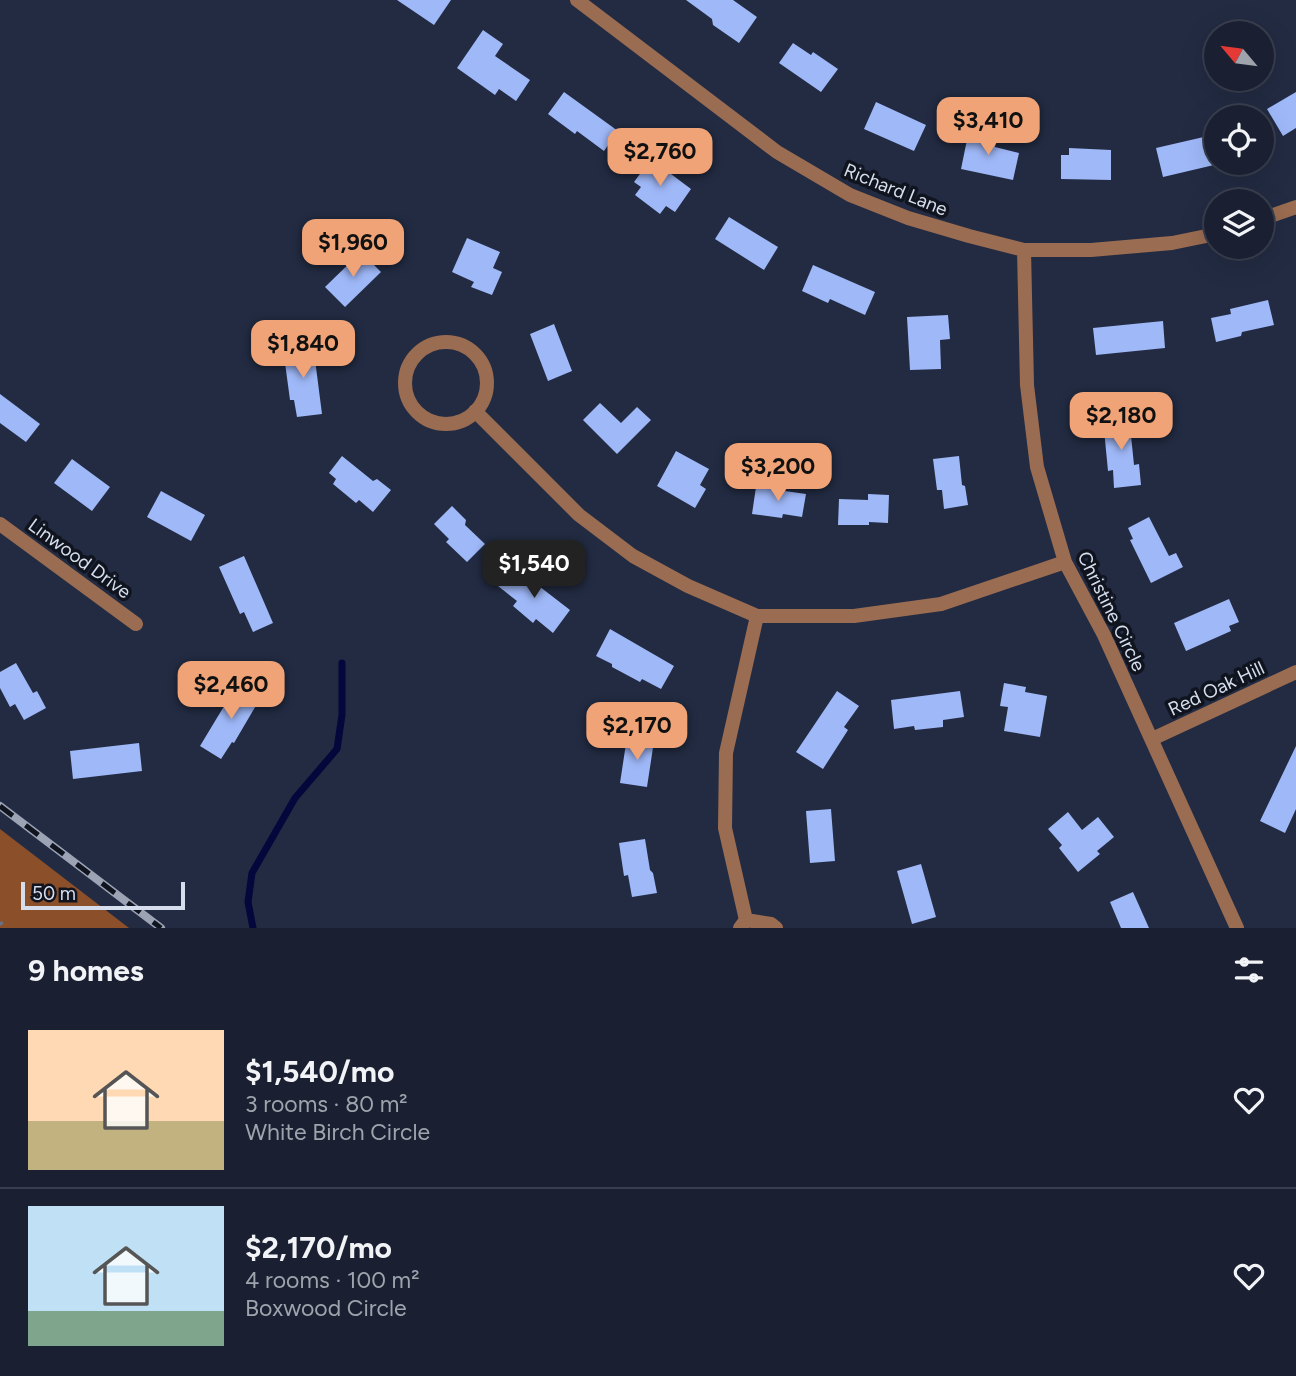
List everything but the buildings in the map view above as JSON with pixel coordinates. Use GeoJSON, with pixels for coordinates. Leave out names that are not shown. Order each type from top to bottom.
{"type":"FeatureCollection","features":[{"type":"Feature","properties":{"kind":"street","name":"Richard Lane"},"geometry":{"type":"LineString","coordinates":[[577,0],[777,152],[850,195],[908,218],[1024,250],[1091,250],[1172,243],[1204,236]]}},
{"type":"Feature","properties":{"kind":"street"},"geometry":{"type":"LineString","coordinates":[[1274,215],[1296,207]]}},
{"type":"Feature","properties":{"kind":"street","name":"Christine Circle"},"geometry":{"type":"LineString","coordinates":[[1024,250],[1027,385],[1037,467],[1065,562],[1104,635],[1237,928]]}},
{"type":"Feature","properties":{"kind":"street"},"geometry":{"type":"LineString","coordinates":[[440,343],[460,345],[471,351],[484,367],[486,380],[483,400],[475,411],[462,420],[449,423],[432,421],[418,413],[410,402],[406,386],[408,369],[414,358],[424,349],[440,343]]}},
{"type":"Feature","properties":{"kind":"street"},"geometry":{"type":"LineString","coordinates":[[475,411],[579,515],[632,556],[688,586],[757,616],[854,617],[941,604],[1065,562]]}},
{"type":"Feature","properties":{"kind":"street","name":"Linwood Drive"},"geometry":{"type":"LineString","coordinates":[[0,524],[136,624]]}},
{"type":"Feature","properties":{"kind":"street"},"geometry":{"type":"LineString","coordinates":[[757,616],[726,753],[724,828],[743,924],[771,924],[776,928]]}},
{"type":"Feature","properties":{"kind":"street","name":"Red Oak Hill"},"geometry":{"type":"LineString","coordinates":[[1152,739],[1296,673]]}},
{"type":"Feature","properties":{"kind":"path"},"geometry":{"type":"LineString","coordinates":[[0,922],[4,928]]}},
{"type":"Feature","properties":{"kind":"shaded area"},"geometry":{"type":"Polygon","coordinates":[[[0,829],[129,928],[0,928],[0,829]]]}},
{"type":"Feature","properties":{"kind":"waterway"},"geometry":{"type":"LineString","coordinates":[[253,928],[248,902],[252,873],[295,798],[337,749],[342,715],[342,663]]}},
{"type":"Feature","properties":{"kind":"railway"},"geometry":{"type":"LineString","coordinates":[[0,806],[161,928]]}}]}
